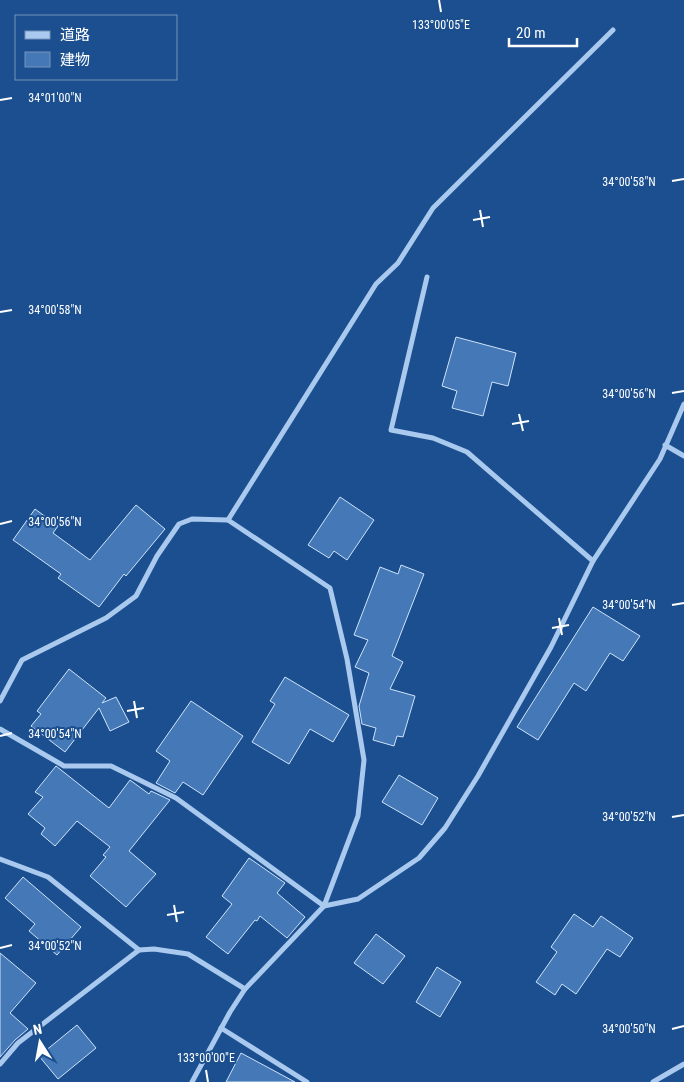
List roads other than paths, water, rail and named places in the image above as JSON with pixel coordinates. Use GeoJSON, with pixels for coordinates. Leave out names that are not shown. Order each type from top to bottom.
{"type":"FeatureCollection","features":[{"type":"Feature","properties":{"kind":"street"},"geometry":{"type":"LineString","coordinates":[[228,520],[376,284],[398,263],[432,208],[613,30]]}},
{"type":"Feature","properties":{"kind":"street"},"geometry":{"type":"LineString","coordinates":[[427,277],[391,430],[433,438],[467,452],[593,561]]}},
{"type":"Feature","properties":{"kind":"street"},"geometry":{"type":"LineString","coordinates":[[0,729],[64,766],[111,766],[176,798],[324,906],[358,900],[419,858],[445,828],[478,776],[552,647],[593,561],[660,459],[684,404]]}},
{"type":"Feature","properties":{"kind":"street"},"geometry":{"type":"LineString","coordinates":[[665,445],[684,456]]}},
{"type":"Feature","properties":{"kind":"street"},"geometry":{"type":"LineString","coordinates":[[0,701],[22,660],[106,618],[136,596],[157,556],[179,524],[192,519],[228,520],[330,588],[347,659],[364,760],[358,816],[324,906],[245,989],[221,1028],[192,1082]]}},
{"type":"Feature","properties":{"kind":"street"},"geometry":{"type":"LineString","coordinates":[[0,859],[48,878],[139,950]]}},
{"type":"Feature","properties":{"kind":"street"},"geometry":{"type":"LineString","coordinates":[[0,1064],[18,1043],[139,950],[154,949],[188,954],[245,989]]}},
{"type":"Feature","properties":{"kind":"street"},"geometry":{"type":"LineString","coordinates":[[221,1028],[307,1082]]}},
{"type":"Feature","properties":{"kind":"street"},"geometry":{"type":"LineString","coordinates":[[653,1082],[684,1064]]}}]}
